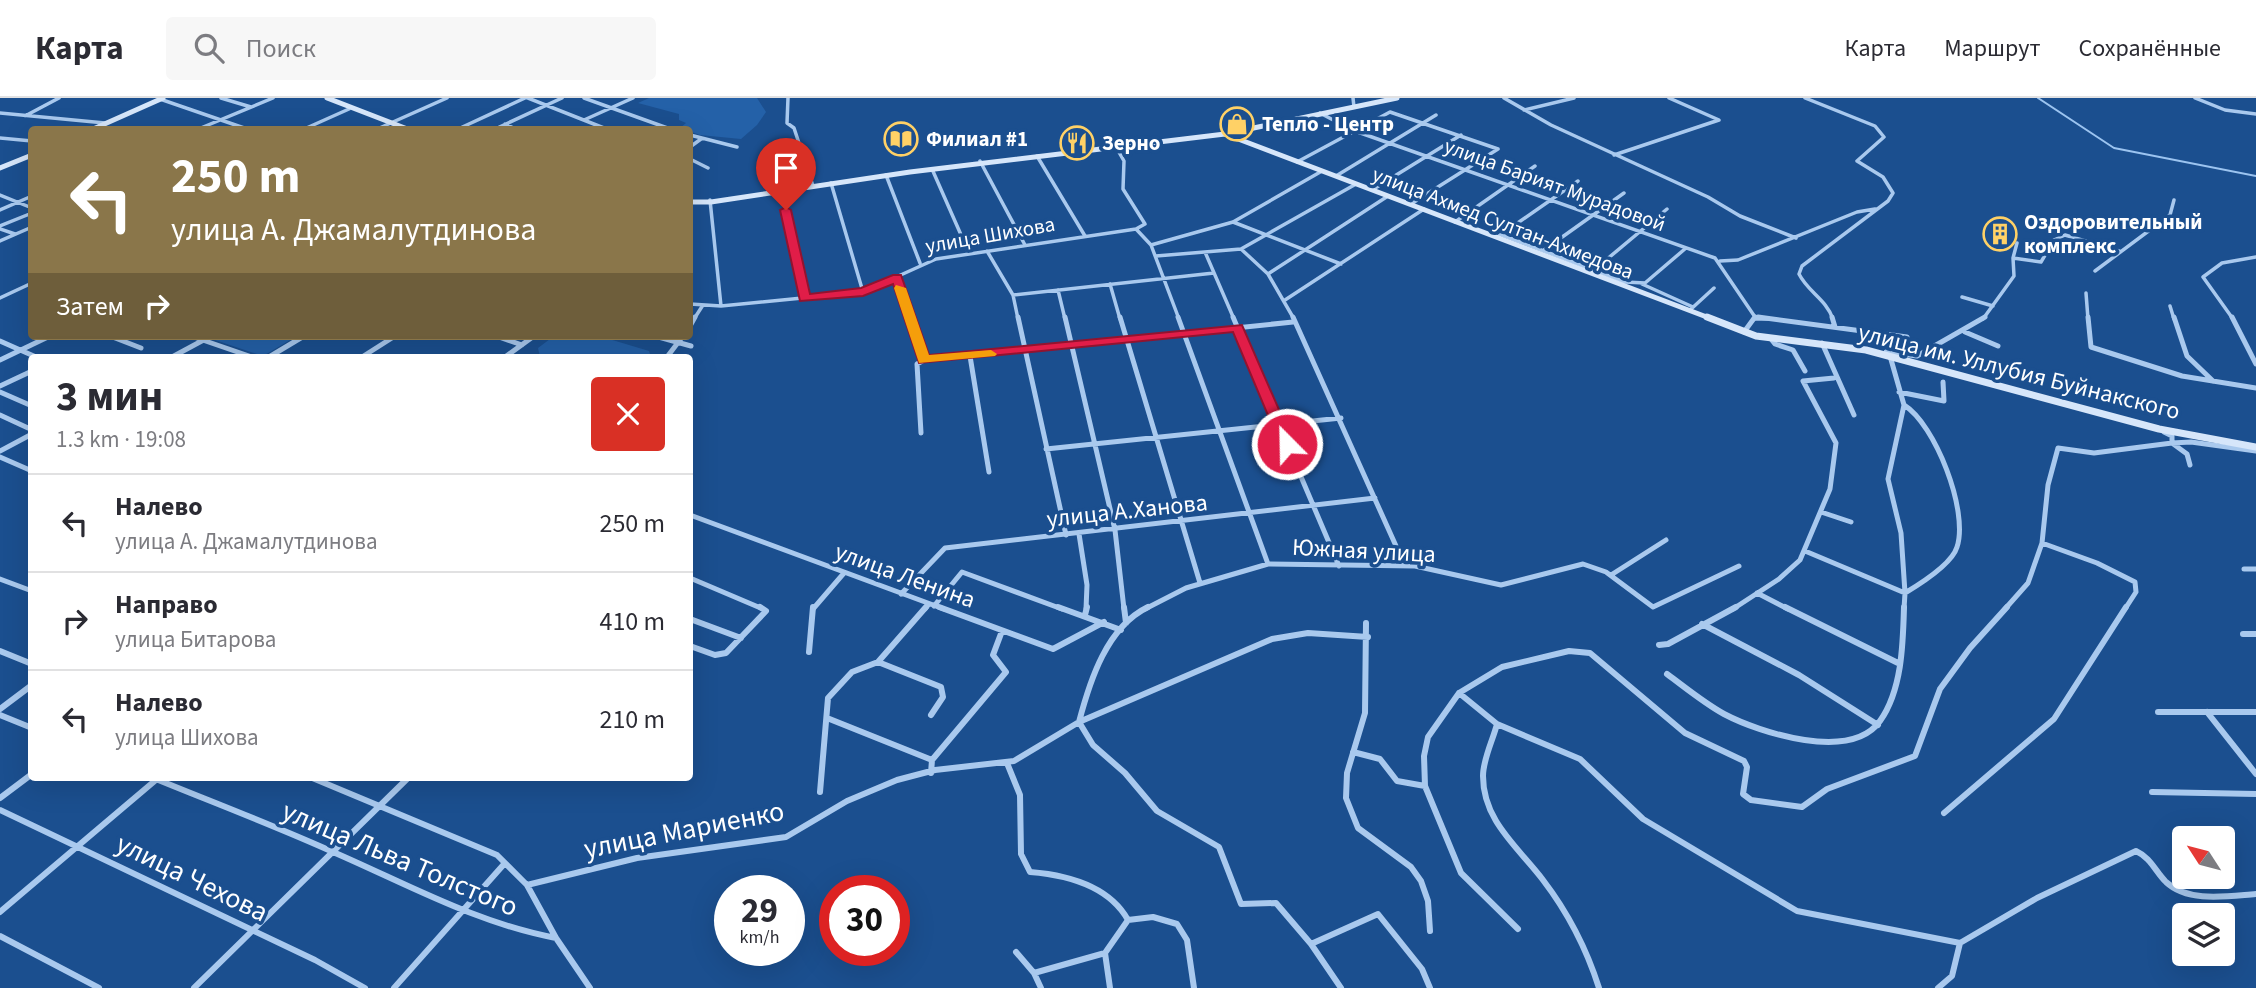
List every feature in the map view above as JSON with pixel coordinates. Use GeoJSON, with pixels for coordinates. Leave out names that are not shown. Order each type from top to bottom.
{"type":"FeatureCollection","features":[{"type":"Feature","properties":{"kind":"main road"},"geometry":{"type":"LineString","coordinates":[[319,98],[399,126]]}},
{"type":"Feature","properties":{"kind":"main road"},"geometry":{"type":"LineString","coordinates":[[327,98],[394,126]]}},
{"type":"Feature","properties":{"kind":"main road"},"geometry":{"type":"LineString","coordinates":[[693,201],[710,201],[813,184],[980,162],[1225,134],[1396,98]]}},
{"type":"Feature","properties":{"kind":"main road"},"geometry":{"type":"LineString","coordinates":[[101,126],[162,99]]}},
{"type":"Feature","properties":{"kind":"main road"},"geometry":{"type":"LineString","coordinates":[[710,201],[781,188],[1218,133],[1321,114]]}},
{"type":"Feature","properties":{"kind":"main road","name":"улица Ахмед Султан-Ахмедова"},"geometry":{"type":"LineString","coordinates":[[1225,134],[1623,283],[1744,332],[1771,339]]}},
{"type":"Feature","properties":{"kind":"main road"},"geometry":{"type":"LineString","coordinates":[[0,169],[28,158]]}},
{"type":"Feature","properties":{"kind":"main road","name":"улица им. Уллубия Буйнакского"},"geometry":{"type":"LineString","coordinates":[[1771,339],[1866,350],[2159,429],[2256,449]]}},
{"type":"Feature","properties":{"kind":"street"},"geometry":{"type":"LineString","coordinates":[[25,116],[59,98]]}},
{"type":"Feature","properties":{"kind":"street"},"geometry":{"type":"LineString","coordinates":[[221,98],[251,107]]}},
{"type":"Feature","properties":{"kind":"street"},"geometry":{"type":"LineString","coordinates":[[206,126],[273,98]]}},
{"type":"Feature","properties":{"kind":"street"},"geometry":{"type":"LineString","coordinates":[[384,126],[447,98]]}},
{"type":"Feature","properties":{"kind":"street"},"geometry":{"type":"LineString","coordinates":[[465,126],[526,98],[599,126]]}},
{"type":"Feature","properties":{"kind":"street"},"geometry":{"type":"LineString","coordinates":[[501,126],[562,98]]}},
{"type":"Feature","properties":{"kind":"street"},"geometry":{"type":"LineString","coordinates":[[584,98],[662,126]]}},
{"type":"Feature","properties":{"kind":"street"},"geometry":{"type":"LineString","coordinates":[[583,120],[633,98]]}},
{"type":"Feature","properties":{"kind":"street"},"geometry":{"type":"LineString","coordinates":[[788,98],[787,123],[794,128],[813,184]]}},
{"type":"Feature","properties":{"kind":"street"},"geometry":{"type":"LineString","coordinates":[[1352,106],[1353,98]]}},
{"type":"Feature","properties":{"kind":"street"},"geometry":{"type":"LineString","coordinates":[[1504,98],[1614,155],[1709,197],[1740,216],[1797,238]]}},
{"type":"Feature","properties":{"kind":"street"},"geometry":{"type":"LineString","coordinates":[[1524,110],[1574,98]]}},
{"type":"Feature","properties":{"kind":"street"},"geometry":{"type":"LineString","coordinates":[[1614,155],[1719,120],[1669,98]]}},
{"type":"Feature","properties":{"kind":"street"},"geometry":{"type":"LineString","coordinates":[[1805,98],[1875,126],[1882,132],[1884,137],[1857,161],[1883,177],[1893,193],[1890,200],[1808,260],[1799,274],[1801,280],[1828,305],[1835,327]]}},
{"type":"Feature","properties":{"kind":"street"},"geometry":{"type":"LineString","coordinates":[[2195,98],[2224,110],[2256,114]]}},
{"type":"Feature","properties":{"kind":"street"},"geometry":{"type":"LineString","coordinates":[[2203,101],[2211,98]]}},
{"type":"Feature","properties":{"kind":"street"},"geometry":{"type":"LineString","coordinates":[[162,99],[238,126]]}},
{"type":"Feature","properties":{"kind":"street"},"geometry":{"type":"LineString","coordinates":[[311,126],[349,109]]}},
{"type":"Feature","properties":{"kind":"street"},"geometry":{"type":"LineString","coordinates":[[1297,162],[1390,111],[1498,149],[1411,204]]}},
{"type":"Feature","properties":{"kind":"street"},"geometry":{"type":"LineString","coordinates":[[0,113],[107,123]]}},
{"type":"Feature","properties":{"kind":"street","name":"улица Барият Мурадовой"},"geometry":{"type":"LineString","coordinates":[[1321,114],[1352,130],[1718,260]]}},
{"type":"Feature","properties":{"kind":"street"},"geometry":{"type":"LineString","coordinates":[[1336,176],[1436,115]]}},
{"type":"Feature","properties":{"kind":"street"},"geometry":{"type":"LineString","coordinates":[[505,124],[509,126]]}},
{"type":"Feature","properties":{"kind":"street"},"geometry":{"type":"LineString","coordinates":[[1372,190],[1461,135]]}},
{"type":"Feature","properties":{"kind":"street"},"geometry":{"type":"LineString","coordinates":[[693,136],[737,148]]}},
{"type":"Feature","properties":{"kind":"street"},"geometry":{"type":"LineString","coordinates":[[0,138],[28,141]]}},
{"type":"Feature","properties":{"kind":"street"},"geometry":{"type":"LineString","coordinates":[[693,145],[701,139]]}},
{"type":"Feature","properties":{"kind":"street"},"geometry":{"type":"LineString","coordinates":[[1116,147],[1124,161],[1123,189],[1145,224],[1136,229],[1150,244],[1156,256],[1268,564]]}},
{"type":"Feature","properties":{"kind":"street"},"geometry":{"type":"LineString","coordinates":[[1037,156],[1085,236]]}},
{"type":"Feature","properties":{"kind":"street"},"geometry":{"type":"LineString","coordinates":[[693,160],[708,167]]}},
{"type":"Feature","properties":{"kind":"street"},"geometry":{"type":"LineString","coordinates":[[0,162],[9,165]]}},
{"type":"Feature","properties":{"kind":"street"},"geometry":{"type":"LineString","coordinates":[[980,162],[1025,245]]}},
{"type":"Feature","properties":{"kind":"street"},"geometry":{"type":"LineString","coordinates":[[1455,222],[1535,166]]}},
{"type":"Feature","properties":{"kind":"street"},"geometry":{"type":"LineString","coordinates":[[932,169],[969,253]]}},
{"type":"Feature","properties":{"kind":"street"},"geometry":{"type":"LineString","coordinates":[[1150,244],[1233,222],[1322,171]]}},
{"type":"Feature","properties":{"kind":"street"},"geometry":{"type":"LineString","coordinates":[[886,175],[920,263]]}},
{"type":"Feature","properties":{"kind":"street"},"geometry":{"type":"LineString","coordinates":[[1499,236],[1578,181]]}},
{"type":"Feature","properties":{"kind":"street"},"geometry":{"type":"LineString","coordinates":[[831,183],[863,292]]}},
{"type":"Feature","properties":{"kind":"street"},"geometry":{"type":"LineString","coordinates":[[1156,256],[1241,249],[1356,184]]}},
{"type":"Feature","properties":{"kind":"street"},"geometry":{"type":"LineString","coordinates":[[781,188],[804,298]]}},
{"type":"Feature","properties":{"kind":"street"},"geometry":{"type":"LineString","coordinates":[[1544,250],[1624,192]]}},
{"type":"Feature","properties":{"kind":"street"},"geometry":{"type":"LineString","coordinates":[[0,195],[28,208]]}},
{"type":"Feature","properties":{"kind":"street"},"geometry":{"type":"LineString","coordinates":[[1268,274],[1388,196]]}},
{"type":"Feature","properties":{"kind":"street"},"geometry":{"type":"LineString","coordinates":[[0,210],[28,199]]}},
{"type":"Feature","properties":{"kind":"street"},"geometry":{"type":"LineString","coordinates":[[2095,271],[2170,215],[2174,200]]}},
{"type":"Feature","properties":{"kind":"street"},"geometry":{"type":"LineString","coordinates":[[710,201],[721,306]]}},
{"type":"Feature","properties":{"kind":"street"},"geometry":{"type":"LineString","coordinates":[[1285,300],[1424,209]]}},
{"type":"Feature","properties":{"kind":"street"},"geometry":{"type":"LineString","coordinates":[[1594,270],[1667,209]]}},
{"type":"Feature","properties":{"kind":"street"},"geometry":{"type":"LineString","coordinates":[[1718,260],[1738,260],[1857,212],[1878,209]]}},
{"type":"Feature","properties":{"kind":"street"},"geometry":{"type":"LineString","coordinates":[[0,227],[28,212]]}},
{"type":"Feature","properties":{"kind":"street"},"geometry":{"type":"LineString","coordinates":[[1233,222],[1341,264]]}},
{"type":"Feature","properties":{"kind":"street"},"geometry":{"type":"LineString","coordinates":[[0,227],[15,234]]}},
{"type":"Feature","properties":{"kind":"street"},"geometry":{"type":"LineString","coordinates":[[0,241],[28,229]]}},
{"type":"Feature","properties":{"kind":"street","name":"улица Шихова"},"geometry":{"type":"LineString","coordinates":[[693,304],[721,306],[863,292],[897,278],[920,263],[969,253],[1136,229]]}},
{"type":"Feature","properties":{"kind":"street"},"geometry":{"type":"LineString","coordinates":[[2013,258],[2041,262],[2054,240],[2065,235],[2119,251]]}},
{"type":"Feature","properties":{"kind":"street"},"geometry":{"type":"LineString","coordinates":[[1499,236],[1544,250],[1623,283],[1642,284],[1686,248]]}},
{"type":"Feature","properties":{"kind":"street"},"geometry":{"type":"LineString","coordinates":[[1866,350],[1917,356],[1965,332],[1985,318],[2014,276],[2013,258],[2017,243]]}},
{"type":"Feature","properties":{"kind":"street"},"geometry":{"type":"LineString","coordinates":[[1241,249],[1268,274],[1285,300],[1293,322],[1341,418],[1405,566]]}},
{"type":"Feature","properties":{"kind":"street"},"geometry":{"type":"LineString","coordinates":[[987,251],[1013,295],[1066,535]]}},
{"type":"Feature","properties":{"kind":"street"},"geometry":{"type":"LineString","coordinates":[[1205,252],[1339,566]]}},
{"type":"Feature","properties":{"kind":"street"},"geometry":{"type":"LineString","coordinates":[[2256,257],[2222,263],[2203,277],[2236,323],[2256,364]]}},
{"type":"Feature","properties":{"kind":"street"},"geometry":{"type":"LineString","coordinates":[[1718,260],[1755,317],[1907,337]]}},
{"type":"Feature","properties":{"kind":"street"},"geometry":{"type":"LineString","coordinates":[[1013,295],[1214,273]]}},
{"type":"Feature","properties":{"kind":"street"},"geometry":{"type":"LineString","coordinates":[[897,278],[924,360]]}},
{"type":"Feature","properties":{"kind":"street"},"geometry":{"type":"LineString","coordinates":[[1110,284],[1200,583]]}},
{"type":"Feature","properties":{"kind":"street"},"geometry":{"type":"LineString","coordinates":[[1642,284],[1645,288],[1691,309],[1714,288]]}},
{"type":"Feature","properties":{"kind":"street"},"geometry":{"type":"LineString","coordinates":[[0,298],[28,285]]}},
{"type":"Feature","properties":{"kind":"street"},"geometry":{"type":"LineString","coordinates":[[1058,289],[1069,346],[1115,530],[1126,623]]}},
{"type":"Feature","properties":{"kind":"street"},"geometry":{"type":"LineString","coordinates":[[2085,293],[2091,347],[2182,376],[2256,388]]}},
{"type":"Feature","properties":{"kind":"street"},"geometry":{"type":"LineString","coordinates":[[1962,297],[1993,306]]}},
{"type":"Feature","properties":{"kind":"street"},"geometry":{"type":"LineString","coordinates":[[693,321],[703,305]]}},
{"type":"Feature","properties":{"kind":"street"},"geometry":{"type":"LineString","coordinates":[[2170,306],[2187,356],[2213,381]]}},
{"type":"Feature","properties":{"kind":"street"},"geometry":{"type":"LineString","coordinates":[[1744,332],[1755,317]]}},
{"type":"Feature","properties":{"kind":"street"},"geometry":{"type":"LineString","coordinates":[[921,433],[917,363],[924,360],[1293,322]]}},
{"type":"Feature","properties":{"kind":"street"},"geometry":{"type":"LineString","coordinates":[[1965,332],[1998,346]]}},
{"type":"Feature","properties":{"kind":"street"},"geometry":{"type":"LineString","coordinates":[[1771,339],[1775,344],[1793,350],[1805,372]]}},
{"type":"Feature","properties":{"kind":"street"},"geometry":{"type":"LineString","coordinates":[[0,360],[41,340]]}},
{"type":"Feature","properties":{"kind":"street"},"geometry":{"type":"LineString","coordinates":[[120,340],[141,348]]}},
{"type":"Feature","properties":{"kind":"street"},"geometry":{"type":"LineString","coordinates":[[274,354],[297,340]]}},
{"type":"Feature","properties":{"kind":"street"},"geometry":{"type":"LineString","coordinates":[[367,354],[389,340]]}},
{"type":"Feature","properties":{"kind":"street"},"geometry":{"type":"LineString","coordinates":[[508,340],[522,345]]}},
{"type":"Feature","properties":{"kind":"street"},"geometry":{"type":"LineString","coordinates":[[509,354],[529,340]]}},
{"type":"Feature","properties":{"kind":"street"},"geometry":{"type":"LineString","coordinates":[[672,340],[691,346]]}},
{"type":"Feature","properties":{"kind":"street"},"geometry":{"type":"LineString","coordinates":[[0,341],[29,354]]}},
{"type":"Feature","properties":{"kind":"street"},"geometry":{"type":"LineString","coordinates":[[178,354],[203,341],[243,354]]}},
{"type":"Feature","properties":{"kind":"street"},"geometry":{"type":"LineString","coordinates":[[670,354],[680,342]]}},
{"type":"Feature","properties":{"kind":"street"},"geometry":{"type":"LineString","coordinates":[[1822,343],[1834,379],[1854,415]]}},
{"type":"Feature","properties":{"kind":"street"},"geometry":{"type":"LineString","coordinates":[[970,355],[989,472]]}},
{"type":"Feature","properties":{"kind":"street"},"geometry":{"type":"LineString","coordinates":[[1667,674],[1723,714],[1756,728],[1815,741],[1838,743],[1865,737],[1878,725],[1892,693],[1905,593],[1901,533],[1888,479],[1904,405],[1890,356]]}},
{"type":"Feature","properties":{"kind":"street"},"geometry":{"type":"LineString","coordinates":[[0,386],[28,373]]}},
{"type":"Feature","properties":{"kind":"street"},"geometry":{"type":"LineString","coordinates":[[1659,645],[1668,644],[1757,593],[1794,567],[1805,551],[1821,512],[1838,457],[1836,444],[1803,381],[1834,379]]}},
{"type":"Feature","properties":{"kind":"street"},"geometry":{"type":"LineString","coordinates":[[1899,393],[1944,401],[1943,382]]}},
{"type":"Feature","properties":{"kind":"street"},"geometry":{"type":"LineString","coordinates":[[0,392],[28,404]]}},
{"type":"Feature","properties":{"kind":"street"},"geometry":{"type":"LineString","coordinates":[[1904,405],[1917,412],[1954,485],[1960,524],[1957,549],[1928,580],[1905,593]]}},
{"type":"Feature","properties":{"kind":"street"},"geometry":{"type":"LineString","coordinates":[[0,415],[28,428]]}},
{"type":"Feature","properties":{"kind":"street"},"geometry":{"type":"LineString","coordinates":[[1046,449],[1341,418]]}},
{"type":"Feature","properties":{"kind":"street"},"geometry":{"type":"LineString","coordinates":[[2159,429],[2172,436],[2172,443]]}},
{"type":"Feature","properties":{"kind":"street"},"geometry":{"type":"LineString","coordinates":[[0,451],[28,436]]}},
{"type":"Feature","properties":{"kind":"street"},"geometry":{"type":"LineString","coordinates":[[1518,929],[1461,873],[1425,786],[1424,756],[1428,737],[1460,693],[1514,662],[1569,651],[1590,653],[1685,733],[1744,761],[1747,767],[1742,785],[1743,794],[1751,800],[1802,807],[1809,799],[1864,772],[1915,756],[1940,689],[1970,648],[2028,583],[2042,543],[2048,485],[2058,448],[2094,453],[2191,442],[2256,449]]}},
{"type":"Feature","properties":{"kind":"street"},"geometry":{"type":"LineString","coordinates":[[2172,443],[2187,454],[2190,466]]}},
{"type":"Feature","properties":{"kind":"street"},"geometry":{"type":"LineString","coordinates":[[0,457],[28,469]]}},
{"type":"Feature","properties":{"kind":"street","name":"улица А.Ханова"},"geometry":{"type":"LineString","coordinates":[[901,594],[945,548],[1249,515],[1375,498]]}},
{"type":"Feature","properties":{"kind":"street"},"geometry":{"type":"LineString","coordinates":[[1821,512],[1851,522]]}},
{"type":"Feature","properties":{"kind":"street","name":"улица Ленина"},"geometry":{"type":"LineString","coordinates":[[693,517],[1053,649],[1104,622]]}},
{"type":"Feature","properties":{"kind":"street"},"geometry":{"type":"LineString","coordinates":[[1079,534],[1082,561],[1086,569],[1085,615]]}},
{"type":"Feature","properties":{"kind":"street"},"geometry":{"type":"LineString","coordinates":[[1611,575],[1666,540]]}},
{"type":"Feature","properties":{"kind":"street"},"geometry":{"type":"LineString","coordinates":[[1944,813],[2054,719],[2136,592],[2135,582],[2121,573],[2042,543]]}},
{"type":"Feature","properties":{"kind":"street"},"geometry":{"type":"LineString","coordinates":[[1805,551],[1905,593]]}},
{"type":"Feature","properties":{"kind":"street","name":"Южная улица"},"geometry":{"type":"LineString","coordinates":[[1079,722],[1089,684],[1132,615],[1200,583],[1268,564],[1405,566],[1501,585],[1583,564],[1611,575],[1653,607],[1738,566]]}},
{"type":"Feature","properties":{"kind":"street"},"geometry":{"type":"LineString","coordinates":[[2244,569],[2256,569]]}},
{"type":"Feature","properties":{"kind":"street"},"geometry":{"type":"LineString","coordinates":[[820,792],[828,698],[852,672],[878,662],[962,572],[1121,630]]}},
{"type":"Feature","properties":{"kind":"street"},"geometry":{"type":"LineString","coordinates":[[808,652],[813,606],[844,573]]}},
{"type":"Feature","properties":{"kind":"street"},"geometry":{"type":"LineString","coordinates":[[0,579],[28,590]]}},
{"type":"Feature","properties":{"kind":"street"},"geometry":{"type":"LineString","coordinates":[[693,579],[753,602],[766,611],[726,653],[715,655],[693,647]]}},
{"type":"Feature","properties":{"kind":"street"},"geometry":{"type":"LineString","coordinates":[[1757,593],[1898,663]]}},
{"type":"Feature","properties":{"kind":"street"},"geometry":{"type":"LineString","coordinates":[[693,619],[741,638]]}},
{"type":"Feature","properties":{"kind":"street"},"geometry":{"type":"LineString","coordinates":[[1366,623],[1368,637],[1363,673],[1365,712],[1353,752],[1345,765],[1346,797],[1349,811],[1364,832],[1407,862],[1420,876],[1431,903],[1430,931]]}},
{"type":"Feature","properties":{"kind":"street"},"geometry":{"type":"LineString","coordinates":[[1702,624],[1799,676],[1878,725]]}},
{"type":"Feature","properties":{"kind":"street"},"geometry":{"type":"LineString","coordinates":[[931,772],[932,760],[1006,672],[993,655],[1002,631]]}},
{"type":"Feature","properties":{"kind":"street","name":"улица Мариенко"},"geometry":{"type":"LineString","coordinates":[[527,885],[637,858],[786,837],[847,801],[897,780],[931,772],[1007,763],[1079,722],[1292,632],[1368,637]]}},
{"type":"Feature","properties":{"kind":"street"},"geometry":{"type":"LineString","coordinates":[[2243,634],[2256,634]]}},
{"type":"Feature","properties":{"kind":"street"},"geometry":{"type":"LineString","coordinates":[[0,651],[28,662]]}},
{"type":"Feature","properties":{"kind":"street"},"geometry":{"type":"LineString","coordinates":[[878,662],[941,687],[943,697],[931,715]]}},
{"type":"Feature","properties":{"kind":"street"},"geometry":{"type":"LineString","coordinates":[[0,709],[28,688]]}},
{"type":"Feature","properties":{"kind":"street"},"geometry":{"type":"LineString","coordinates":[[1460,693],[1497,724],[1580,759],[1643,819],[1797,911],[1961,943],[2037,898],[2136,851],[2149,858],[2175,890],[2187,893],[2256,894]]}},
{"type":"Feature","properties":{"kind":"street"},"geometry":{"type":"LineString","coordinates":[[2158,712],[2256,712]]}},
{"type":"Feature","properties":{"kind":"street"},"geometry":{"type":"LineString","coordinates":[[2207,712],[2256,774]]}},
{"type":"Feature","properties":{"kind":"street"},"geometry":{"type":"LineString","coordinates":[[0,715],[28,726]]}},
{"type":"Feature","properties":{"kind":"street"},"geometry":{"type":"LineString","coordinates":[[827,718],[932,760]]}},
{"type":"Feature","properties":{"kind":"street"},"geometry":{"type":"LineString","coordinates":[[1079,722],[1093,745],[1125,773],[1157,811],[1219,847],[1241,904],[1276,902],[1311,944],[1341,988]]}},
{"type":"Feature","properties":{"kind":"street"},"geometry":{"type":"LineString","coordinates":[[1497,724],[1483,774],[1488,804],[1501,831],[1543,880],[1585,944],[1598,988]]}},
{"type":"Feature","properties":{"kind":"street"},"geometry":{"type":"LineString","coordinates":[[1353,752],[1380,759],[1397,781],[1425,786]]}},
{"type":"Feature","properties":{"kind":"street"},"geometry":{"type":"LineString","coordinates":[[1007,763],[1021,796],[1022,862],[1030,872],[1066,875],[1118,902],[1128,920]]}},
{"type":"Feature","properties":{"kind":"street"},"geometry":{"type":"LineString","coordinates":[[0,797],[28,777]]}},
{"type":"Feature","properties":{"kind":"street"},"geometry":{"type":"LineString","coordinates":[[0,912],[152,781]]}},
{"type":"Feature","properties":{"kind":"street","name":"улица Льва Толстого"},"geometry":{"type":"LineString","coordinates":[[163,781],[335,852],[462,913],[515,933],[556,939]]}},
{"type":"Feature","properties":{"kind":"street"},"geometry":{"type":"LineString","coordinates":[[320,781],[497,855],[527,885],[556,939],[590,988]]}},
{"type":"Feature","properties":{"kind":"street"},"geometry":{"type":"LineString","coordinates":[[194,988],[406,781]]}},
{"type":"Feature","properties":{"kind":"street"},"geometry":{"type":"LineString","coordinates":[[2152,792],[2256,794]]}},
{"type":"Feature","properties":{"kind":"street","name":"улица Чехова"},"geometry":{"type":"LineString","coordinates":[[0,810],[315,960],[365,988]]}},
{"type":"Feature","properties":{"kind":"street"},"geometry":{"type":"LineString","coordinates":[[394,988],[505,863]]}},
{"type":"Feature","properties":{"kind":"street"},"geometry":{"type":"LineString","coordinates":[[1311,944],[1378,914],[1422,970],[1430,988]]}},
{"type":"Feature","properties":{"kind":"street"},"geometry":{"type":"LineString","coordinates":[[1034,973],[1105,953],[1128,920],[1153,917],[1177,924],[1187,940],[1194,988]]}},
{"type":"Feature","properties":{"kind":"street"},"geometry":{"type":"LineString","coordinates":[[0,936],[99,988]]}},
{"type":"Feature","properties":{"kind":"street"},"geometry":{"type":"LineString","coordinates":[[1938,988],[1952,976],[1961,943]]}},
{"type":"Feature","properties":{"kind":"street"},"geometry":{"type":"LineString","coordinates":[[1016,952],[1034,973],[1041,988]]}},
{"type":"Feature","properties":{"kind":"street"},"geometry":{"type":"LineString","coordinates":[[1105,953],[1110,988]]}},
{"type":"Feature","properties":{"kind":"shaded area"},"geometry":{"type":"Polygon","coordinates":[[[649,98],[757,98],[766,112],[757,125],[741,139],[700,135],[693,133],[693,126],[682,126],[686,123],[679,120],[679,114],[638,103],[649,98]]]}},
{"type":"Feature","properties":{"kind":"shaded area"},"geometry":{"type":"Polygon","coordinates":[[[215,340],[290,340],[266,354],[257,354],[215,340]]]}},
{"type":"Feature","properties":{"kind":"shaded area"},"geometry":{"type":"Polygon","coordinates":[[[549,340],[612,340],[649,351],[650,354],[539,354],[538,348],[549,340]]]}},
{"type":"Feature","properties":{"kind":"waterway"},"geometry":{"type":"LineString","coordinates":[[2038,98],[2114,148],[2256,176]]}},
{"type":"Feature","properties":{"kind":"slow traffic"},"geometry":{"type":"LineString","coordinates":[[900,288],[924,360],[991,354]]}},
{"type":"Feature","properties":{"kind":"place","name":"Тепло - Центр"},"geometry":{"type":"Point","coordinates":[1237,124]}},
{"type":"Feature","properties":{"kind":"place","name":"Филиал #1"},"geometry":{"type":"Point","coordinates":[901,139]}},
{"type":"Feature","properties":{"kind":"place","name":"Зерно"},"geometry":{"type":"Point","coordinates":[1077,143]}},
{"type":"Feature","properties":{"kind":"place","name":"Оздоровительный комплекс"},"geometry":{"type":"Point","coordinates":[2000,234]}},
{"type":"Feature","properties":{"kind":"route"},"geometry":{"type":"LineString","coordinates":[[786,210],[804,298],[863,292],[897,278],[924,360],[1237,328],[1287,444]]}}]}
